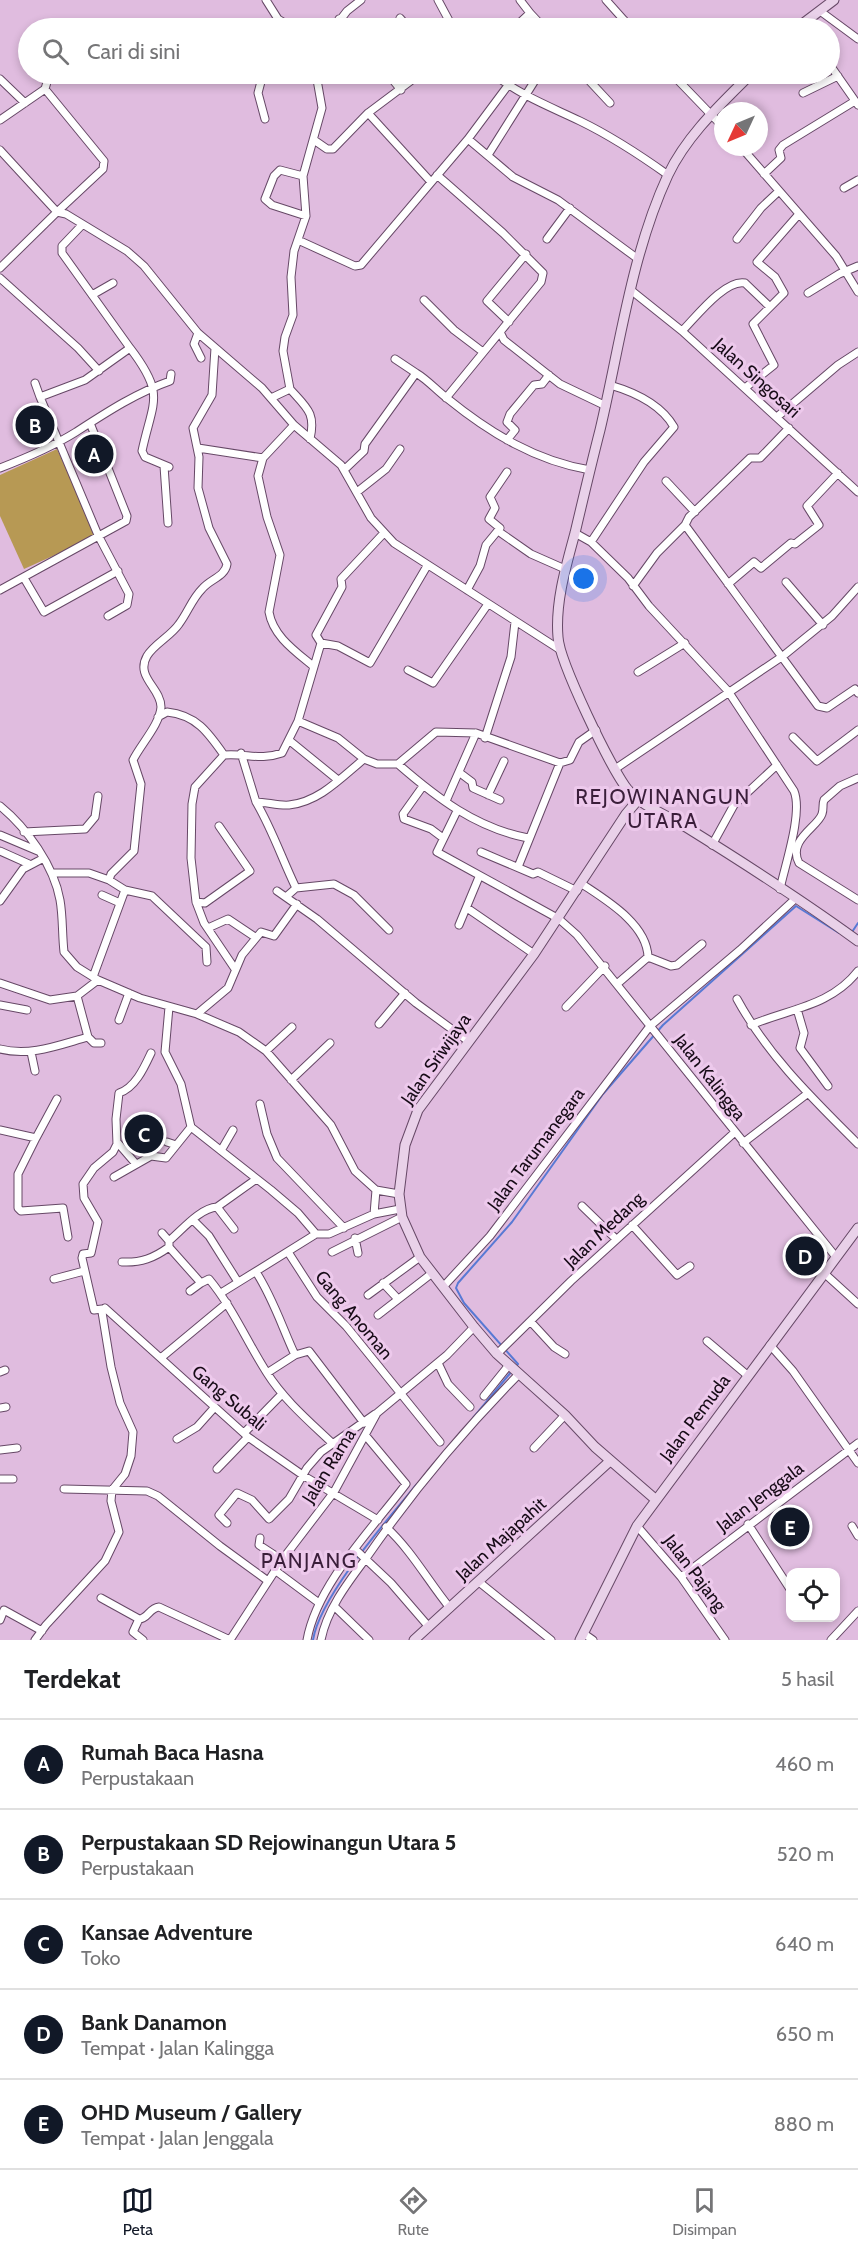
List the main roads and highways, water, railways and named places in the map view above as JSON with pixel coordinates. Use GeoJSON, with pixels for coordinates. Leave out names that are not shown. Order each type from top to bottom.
{"type":"FeatureCollection","features":[{"type":"Feature","properties":{"kind":"waterway"},"geometry":{"type":"LineString","coordinates":[[516,1367],[518,1364],[464,1303],[456,1288],[458,1283],[512,1222],[603,1094],[663,1025],[796,906],[839,933]]}},
{"type":"Feature","properties":{"kind":"waterway"},"geometry":{"type":"LineString","coordinates":[[852,932],[858,923]]}},
{"type":"Feature","properties":{"kind":"waterway"},"geometry":{"type":"LineString","coordinates":[[473,1418],[512,1371]]}},
{"type":"Feature","properties":{"kind":"waterway"},"geometry":{"type":"LineString","coordinates":[[313,1640],[318,1622],[341,1581],[373,1537],[417,1484]]}},
{"type":"Feature","properties":{"kind":"place","name":"Perpustakaan SD Rejowinangun Utara 5"},"geometry":{"type":"Point","coordinates":[35,425]}},
{"type":"Feature","properties":{"kind":"place","name":"Rumah Baca Hasna"},"geometry":{"type":"Point","coordinates":[94,454]}},
{"type":"Feature","properties":{"kind":"place","name":"Kansae Adventure"},"geometry":{"type":"Point","coordinates":[144,1134]}},
{"type":"Feature","properties":{"kind":"place","name":"Bank Danamon"},"geometry":{"type":"Point","coordinates":[805,1256]}},
{"type":"Feature","properties":{"kind":"place","name":"OHD Museum / Gallery"},"geometry":{"type":"Point","coordinates":[790,1527]}},
{"type":"Feature","properties":{"kind":"district","name":"REJOWINANGUN UTARA"},"geometry":{"type":"Point","coordinates":[663,808]}},
{"type":"Feature","properties":{"kind":"district","name":"PANJANG"},"geometry":{"type":"Point","coordinates":[309,1560]}}]}
